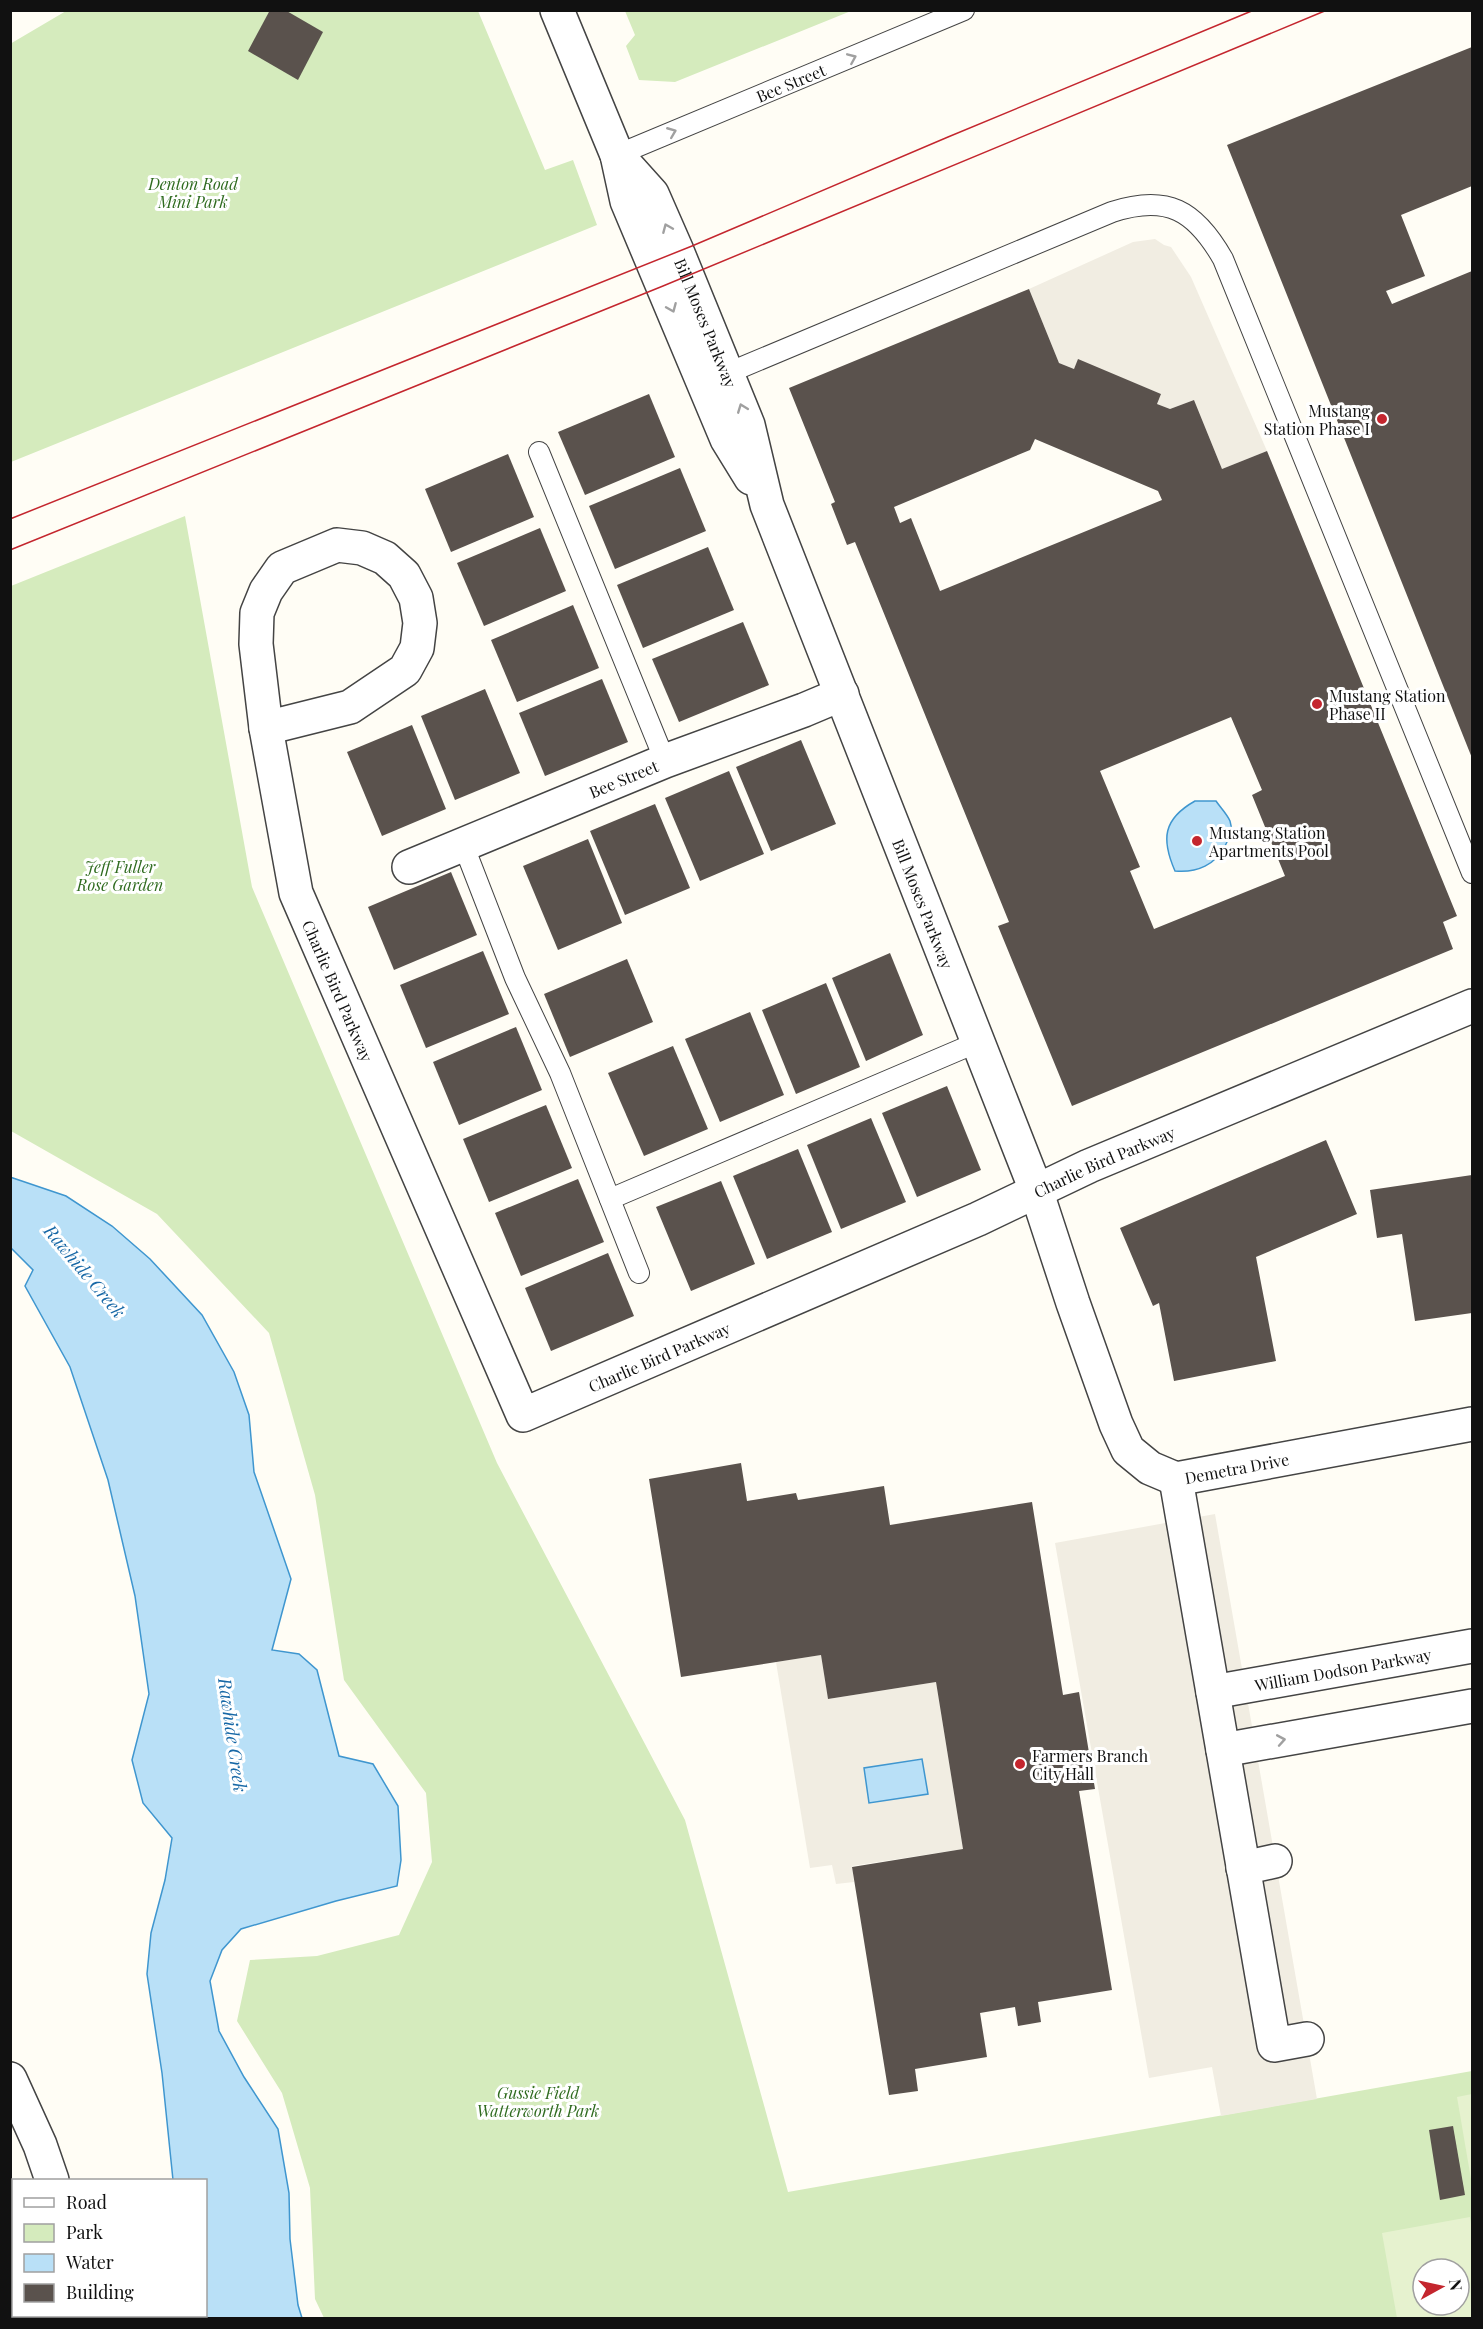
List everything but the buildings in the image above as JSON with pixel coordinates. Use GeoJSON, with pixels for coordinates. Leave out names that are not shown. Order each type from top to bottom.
{"type":"FeatureCollection","features":[{"type":"Feature","properties":{"kind":"street","name":"Bill Moses Parkway"},"geometry":{"type":"LineString","coordinates":[[557,10],[617,155],[627,201],[718,418],[727,439],[767,506]]}},
{"type":"Feature","properties":{"kind":"street","name":"Bill Moses Parkway"},"geometry":{"type":"LineString","coordinates":[[617,155],[652,194],[728,373],[748,425],[767,506],[1036,1190],[1073,1303]]}},
{"type":"Feature","properties":{"kind":"street"},"geometry":{"type":"LineString","coordinates":[[337,545],[362,548],[385,558],[404,575],[416,598],[420,622],[417,648],[405,670],[350,707],[266,728],[256,645],[257,612],[266,591],[282,568],[337,545]]}},
{"type":"Feature","properties":{"kind":"street","name":"Bee Street"},"geometry":{"type":"LineString","coordinates":[[409,867],[665,761],[842,694]]}},
{"type":"Feature","properties":{"kind":"street","name":"Charlie Bird Parkway"},"geometry":{"type":"LineString","coordinates":[[266,728],[296,893],[523,1415],[978,1219],[1089,1166],[1473,1006]]}},
{"type":"Feature","properties":{"kind":"street","name":"Demetra Drive"},"geometry":{"type":"LineString","coordinates":[[1073,1303],[1116,1424],[1128,1450],[1150,1468],[1176,1479],[1473,1424]]}},
{"type":"Feature","properties":{"kind":"street"},"geometry":{"type":"LineString","coordinates":[[1176,1479],[1274,2044],[1306,2039]]}},
{"type":"Feature","properties":{"kind":"street","name":"William Dodson Parkway"},"geometry":{"type":"LineString","coordinates":[[1213,1692],[1473,1646]]}},
{"type":"Feature","properties":{"kind":"street"},"geometry":{"type":"LineString","coordinates":[[1223,1750],[1473,1706]]}},
{"type":"Feature","properties":{"kind":"street"},"geometry":{"type":"LineString","coordinates":[[1243,1868],[1275,1862]]}},
{"type":"Feature","properties":{"kind":"street"},"geometry":{"type":"LineString","coordinates":[[10,2079],[40,2145],[51,2179]]}},
{"type":"Feature","properties":{"kind":"lane","name":"Bee Street"},"geometry":{"type":"LineString","coordinates":[[617,155],[964,10]]}},
{"type":"Feature","properties":{"kind":"lane"},"geometry":{"type":"LineString","coordinates":[[728,373],[1136,204],[1176,209],[1194,220],[1210,237],[1222,259],[1473,873]]}},
{"type":"Feature","properties":{"kind":"lane"},"geometry":{"type":"LineString","coordinates":[[539,452],[665,761]]}},
{"type":"Feature","properties":{"kind":"lane"},"geometry":{"type":"LineString","coordinates":[[463,844],[515,978],[560,1072],[639,1273]]}},
{"type":"Feature","properties":{"kind":"lane"},"geometry":{"type":"LineString","coordinates":[[610,1199],[978,1042]]}},
{"type":"Feature","properties":{"kind":"green space","name":"Denton Road Mini Park"},"geometry":{"type":"Polygon","coordinates":[[[66,11],[478,11],[545,170],[573,160],[597,225],[11,462],[10,44],[66,11]]]}},
{"type":"Feature","properties":{"kind":"green space"},"geometry":{"type":"Polygon","coordinates":[[[625,11],[851,11],[675,82],[639,80],[626,46],[635,35],[625,11]]]}},
{"type":"Feature","properties":{"kind":"green space","name":"Gussie Field Watterworth Park"},"geometry":{"type":"Polygon","coordinates":[[[185,516],[252,887],[497,1463],[685,1820],[788,2192],[1472,2071],[1472,2318],[324,2318],[315,2299],[310,2188],[282,2093],[237,2021],[250,1960],[317,1956],[399,1935],[432,1862],[426,1793],[344,1680],[315,1495],[269,1333],[157,1214],[11,1131],[11,586],[185,516]]]}},
{"type":"Feature","properties":{"kind":"green space"},"geometry":{"type":"Polygon","coordinates":[[[1472,2094],[1472,2185],[1457,2097],[1472,2094]]]}},
{"type":"Feature","properties":{"kind":"green space"},"geometry":{"type":"Polygon","coordinates":[[[1470,2217],[1472,2230],[1472,2318],[1397,2318],[1382,2233],[1470,2217]]]}},
{"type":"Feature","properties":{"kind":"shaded area"},"geometry":{"type":"Polygon","coordinates":[[[1155,239],[1171,247],[1191,277],[1267,451],[1222,469],[1194,400],[1170,409],[1157,404],[1161,394],[1078,360],[1074,369],[1059,363],[1029,289],[1133,242],[1155,239]]]}},
{"type":"Feature","properties":{"kind":"shaded area"},"geometry":{"type":"Polygon","coordinates":[[[1215,1514],[1317,2099],[1221,2116],[1212,2067],[1149,2078],[1055,1543],[1215,1514]]]}},
{"type":"Feature","properties":{"kind":"shaded area"},"geometry":{"type":"Polygon","coordinates":[[[821,1655],[828,1699],[936,1682],[963,1849],[852,1866],[854,1882],[836,1884],[832,1865],[810,1868],[776,1662],[821,1655]]]}},
{"type":"Feature","properties":{"kind":"water","name":"Mustang Station Apartments Pool"},"geometry":{"type":"Polygon","coordinates":[[[1195,801],[1216,801],[1230,821],[1230,836],[1217,857],[1205,866],[1191,871],[1175,871],[1168,849],[1168,831],[1176,815],[1195,801]]]}},
{"type":"Feature","properties":{"kind":"water","name":"Rawhide Creek"},"geometry":{"type":"Polygon","coordinates":[[[10,1177],[66,1196],[112,1226],[150,1259],[202,1315],[234,1372],[249,1415],[254,1472],[291,1579],[272,1650],[299,1654],[317,1670],[339,1756],[373,1764],[398,1806],[401,1860],[397,1886],[241,1929],[222,1950],[210,1981],[219,2031],[244,2077],[278,2129],[289,2193],[290,2239],[298,2305],[302,2318],[188,2317],[207,2317],[207,2179],[173,2179],[162,2073],[147,1974],[151,1933],[165,1880],[172,1838],[143,1803],[132,1760],[149,1694],[135,1596],[108,1480],[70,1367],[25,1286],[33,1270],[11,1248],[10,1177]]]}},
{"type":"Feature","properties":{"kind":"water"},"geometry":{"type":"Polygon","coordinates":[[[922,1759],[928,1794],[869,1803],[864,1768],[922,1759]]]}},
{"type":"Feature","properties":{"kind":"tram line"},"geometry":{"type":"LineString","coordinates":[[10,519],[692,246],[1254,10]]}},
{"type":"Feature","properties":{"kind":"tram line"},"geometry":{"type":"LineString","coordinates":[[10,550],[663,286],[1327,10]]}},
{"type":"Feature","properties":{"kind":"place","name":"Mustang Station Phase I"},"geometry":{"type":"Point","coordinates":[1382,419]}},
{"type":"Feature","properties":{"kind":"place","name":"Mustang Station Phase II"},"geometry":{"type":"Point","coordinates":[1317,704]}},
{"type":"Feature","properties":{"kind":"place","name":"Mustang Station Apartments Pool"},"geometry":{"type":"Point","coordinates":[1197,841]}},
{"type":"Feature","properties":{"kind":"place","name":"Farmers Branch City Hall"},"geometry":{"type":"Point","coordinates":[1020,1764]}},
{"type":"Feature","properties":{"kind":"park label","name":"Jeff Fuller Rose Garden"},"geometry":{"type":"Point","coordinates":[120,875]}}]}
